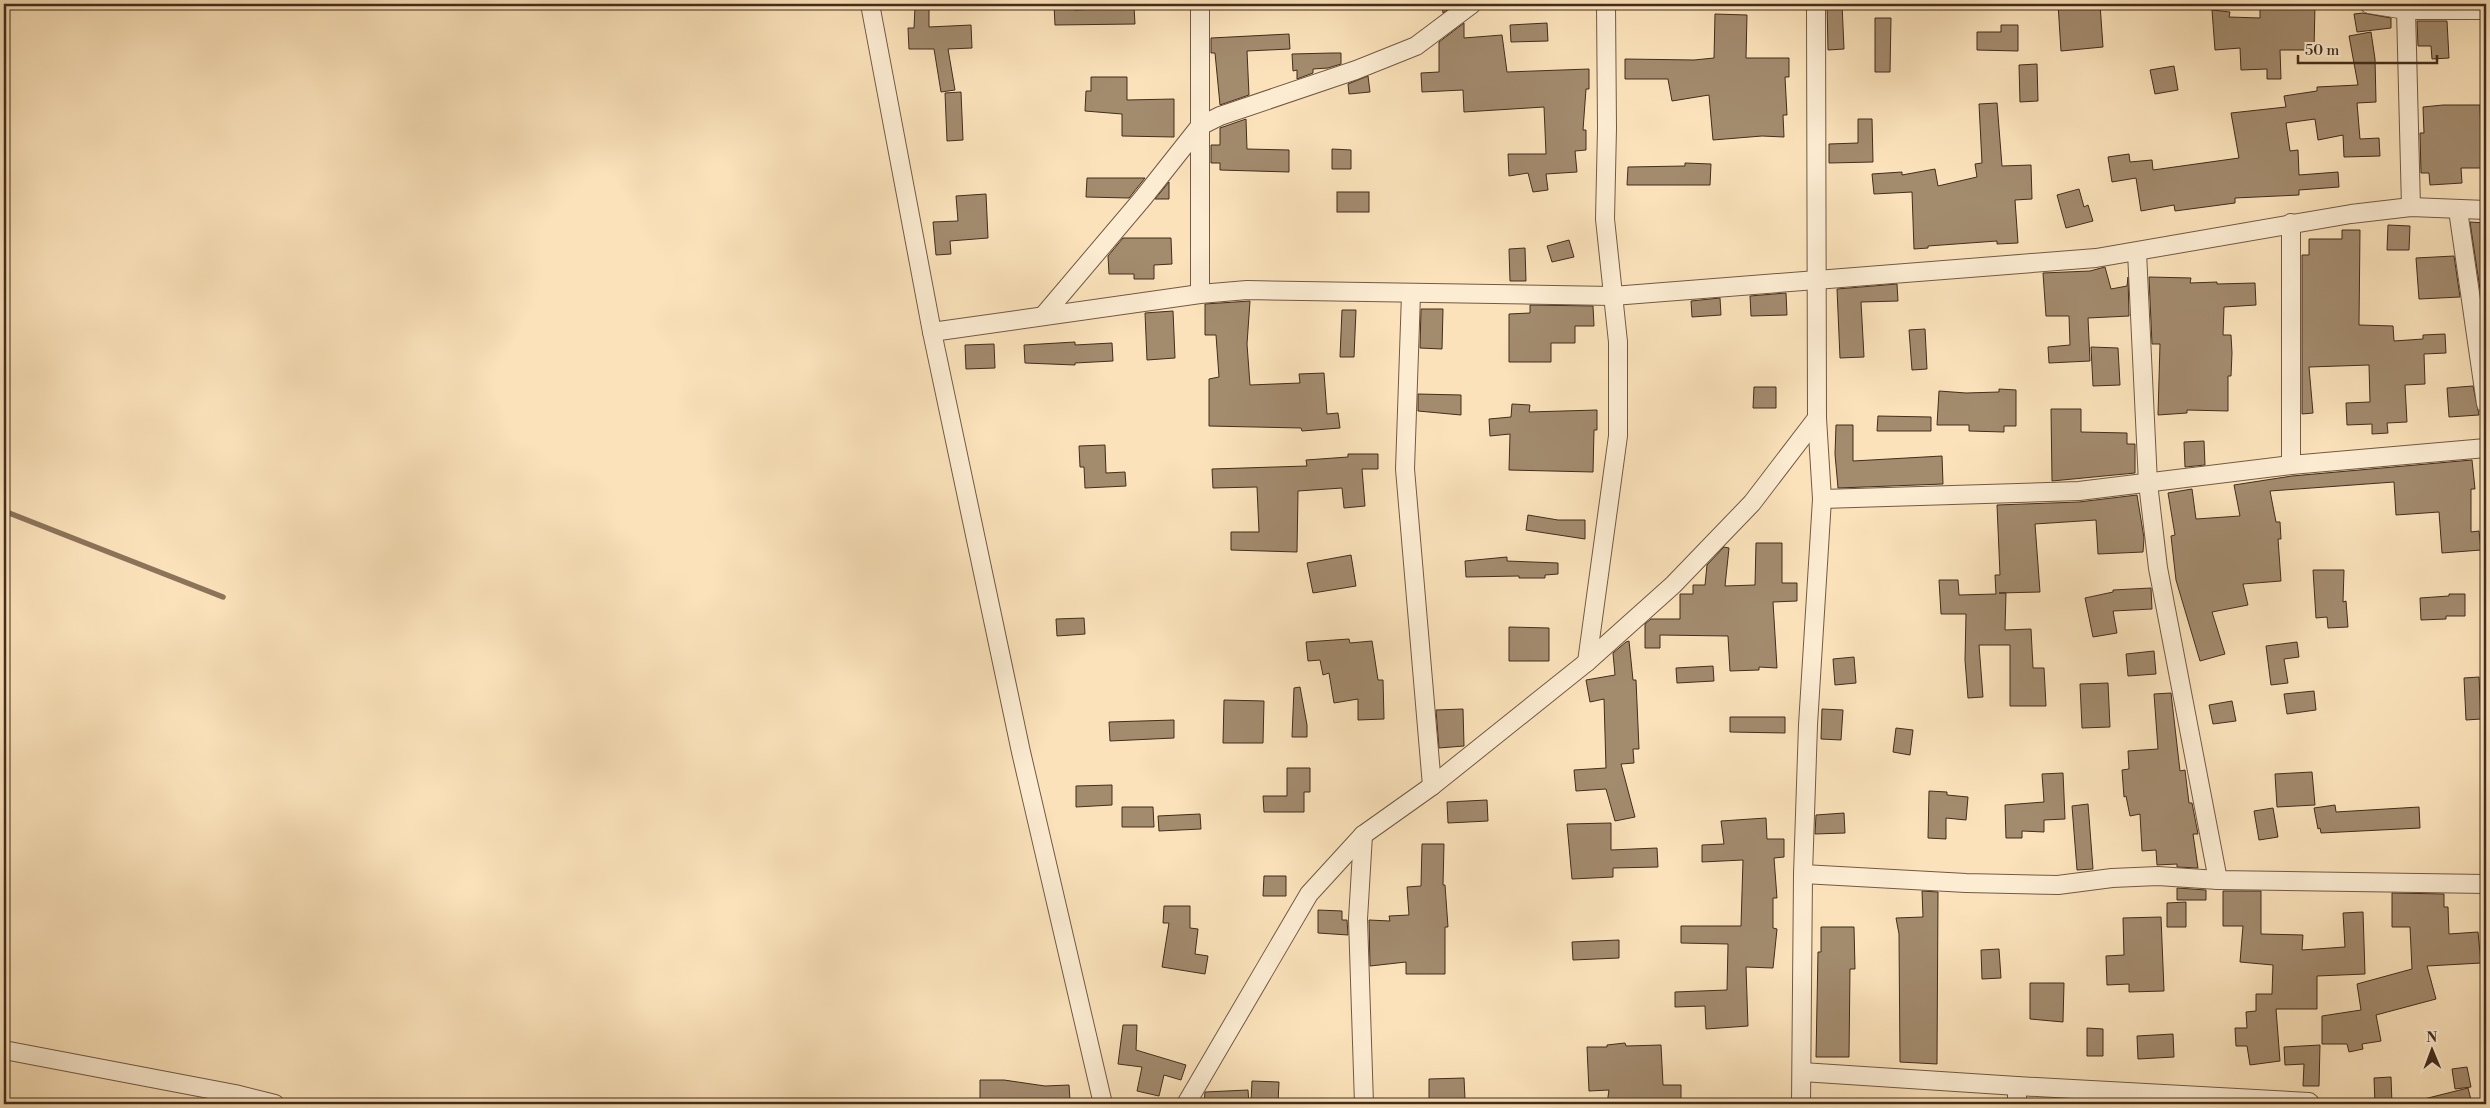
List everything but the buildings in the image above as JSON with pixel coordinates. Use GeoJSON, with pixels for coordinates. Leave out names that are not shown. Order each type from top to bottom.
{"type":"FeatureCollection","features":[{"type":"Feature","properties":{"kind":"street"},"geometry":{"type":"LineString","coordinates":[[870,4],[932,332],[1021,752],[1103,1104]]}},
{"type":"Feature","properties":{"kind":"street"},"geometry":{"type":"LineString","coordinates":[[1200,4],[1200,294]]}},
{"type":"Feature","properties":{"kind":"street"},"geometry":{"type":"LineString","coordinates":[[1044,316],[1144,198],[1200,126],[1220,116],[1356,70],[1416,46],[1472,4]]}},
{"type":"Feature","properties":{"kind":"street"},"geometry":{"type":"LineString","coordinates":[[1587,662],[1618,436],[1618,342],[1605,219],[1607,128],[1606,4]]}},
{"type":"Feature","properties":{"kind":"street"},"geometry":{"type":"LineString","coordinates":[[1802,1104],[1803,874],[1808,725],[1822,498],[1817,418],[1816,4]]}},
{"type":"Feature","properties":{"kind":"street"},"geometry":{"type":"LineString","coordinates":[[2370,4],[2406,10],[2486,10]]}},
{"type":"Feature","properties":{"kind":"street"},"geometry":{"type":"LineString","coordinates":[[2406,10],[2411,207]]}},
{"type":"Feature","properties":{"kind":"street"},"geometry":{"type":"LineString","coordinates":[[932,332],[1200,294],[1247,290],[1613,296],[2096,258],[2291,223],[2411,207],[2486,210]]}},
{"type":"Feature","properties":{"kind":"street"},"geometry":{"type":"LineString","coordinates":[[2458,210],[2486,404]]}},
{"type":"Feature","properties":{"kind":"street"},"geometry":{"type":"LineString","coordinates":[[2291,223],[2291,465]]}},
{"type":"Feature","properties":{"kind":"street"},"geometry":{"type":"LineString","coordinates":[[2137,252],[2148,483],[2158,568],[2218,880]]}},
{"type":"Feature","properties":{"kind":"street"},"geometry":{"type":"LineString","coordinates":[[1411,294],[1405,469],[1432,786]]}},
{"type":"Feature","properties":{"kind":"street"},"geometry":{"type":"LineString","coordinates":[[1186,1104],[1309,894],[1363,835],[1432,786],[1587,662],[1673,585],[1752,502],[1817,418]]}},
{"type":"Feature","properties":{"kind":"street"},"geometry":{"type":"LineString","coordinates":[[1822,498],[2079,491],[2291,465],[2486,448]]}},
{"type":"Feature","properties":{"kind":"street"},"geometry":{"type":"LineString","coordinates":[[1363,835],[1358,920],[1364,1104]]}},
{"type":"Feature","properties":{"kind":"street"},"geometry":{"type":"LineString","coordinates":[[1803,874],[1966,883],[2058,885],[2112,878],[2158,876],[2218,880],[2486,884]]}},
{"type":"Feature","properties":{"kind":"street"},"geometry":{"type":"LineString","coordinates":[[4,1050],[235,1094],[274,1104]]}},
{"type":"Feature","properties":{"kind":"street"},"geometry":{"type":"LineString","coordinates":[[1802,1072],[2308,1102],[2311,1104]]}},
{"type":"Feature","properties":{"kind":"street"},"geometry":{"type":"LineString","coordinates":[[2017,1086],[2017,1104]]}},
{"type":"Feature","properties":{"kind":"waterway"},"geometry":{"type":"LineString","coordinates":[[4,511],[223,597]]}}]}
